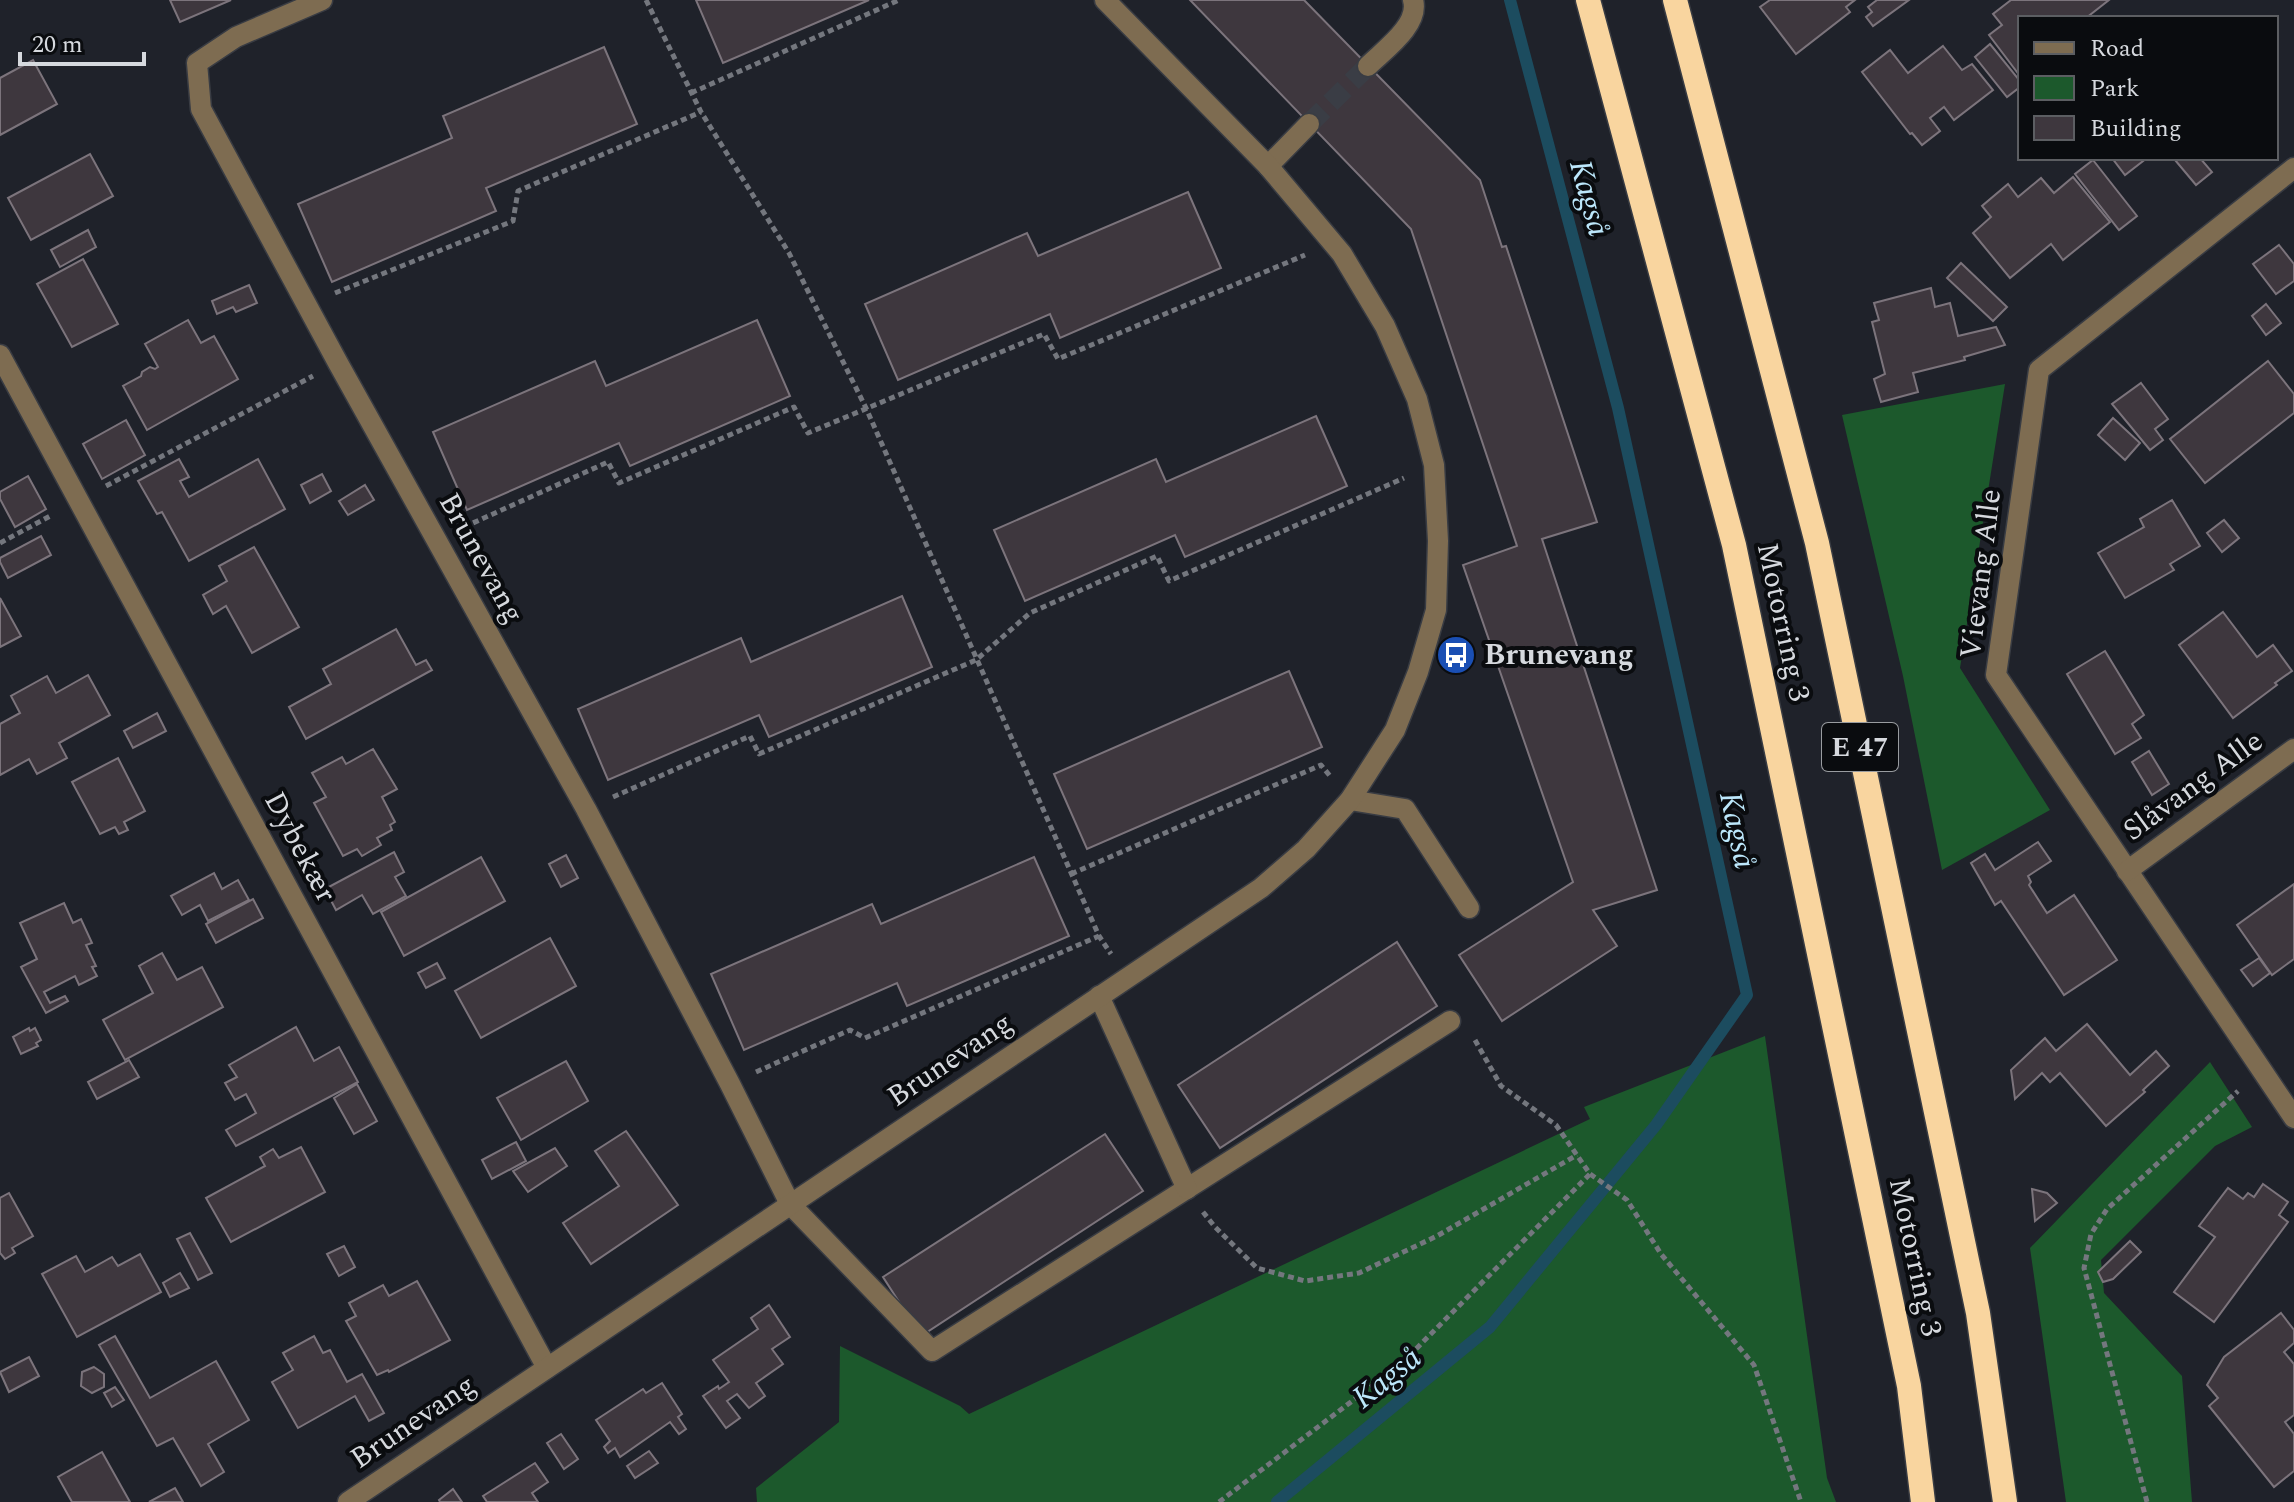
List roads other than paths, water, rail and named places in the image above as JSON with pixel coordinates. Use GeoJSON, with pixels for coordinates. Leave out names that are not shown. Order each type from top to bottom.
{"type":"FeatureCollection","features":[{"type":"Feature","properties":{"kind":"highway","name":"Motorring 3"},"geometry":{"type":"LineString","coordinates":[[1588,0],[1734,545],[1909,1386],[1923,1502]]}},
{"type":"Feature","properties":{"kind":"highway","name":"Motorring 3"},"geometry":{"type":"LineString","coordinates":[[1675,0],[1817,543],[1978,1313],[2005,1502]]}},
{"type":"Feature","properties":{"kind":"street","name":"Brunevang"},"geometry":{"type":"LineString","coordinates":[[322,0],[236,37],[197,63],[201,109],[586,809],[790,1204]]}},
{"type":"Feature","properties":{"kind":"street","name":"Brunevang"},"geometry":{"type":"LineString","coordinates":[[348,1502],[1261,888],[1306,849],[1350,800],[1395,730],[1418,672],[1436,610],[1438,541],[1434,465],[1417,399],[1385,326],[1342,254],[1268,166],[1105,0]]}},
{"type":"Feature","properties":{"kind":"street"},"geometry":{"type":"LineString","coordinates":[[1368,66],[1407,26],[1415,8],[1413,0]]}},
{"type":"Feature","properties":{"kind":"street"},"geometry":{"type":"LineString","coordinates":[[1268,166],[1309,124]]}},
{"type":"Feature","properties":{"kind":"street","name":"Vievang Alle"},"geometry":{"type":"LineString","coordinates":[[2294,168],[2039,370],[1996,675],[2294,1118]]}},
{"type":"Feature","properties":{"kind":"street","name":"Dybekær"},"geometry":{"type":"LineString","coordinates":[[0,355],[547,1368]]}},
{"type":"Feature","properties":{"kind":"street","name":"Slåvang Alle"},"geometry":{"type":"LineString","coordinates":[[2127,871],[2294,749]]}},
{"type":"Feature","properties":{"kind":"street"},"geometry":{"type":"LineString","coordinates":[[1350,800],[1405,809],[1469,908]]}},
{"type":"Feature","properties":{"kind":"street"},"geometry":{"type":"LineString","coordinates":[[1099,996],[1187,1189]]}},
{"type":"Feature","properties":{"kind":"street"},"geometry":{"type":"LineString","coordinates":[[790,1204],[932,1351],[1450,1021]]}},
{"type":"Feature","properties":{"kind":"waterway","name":"Kagså"},"geometry":{"type":"LineString","coordinates":[[1277,1502],[1490,1327],[1656,1125],[1747,995],[1618,408],[1510,0]]}},
{"type":"Feature","properties":{"kind":"tunnel"},"geometry":{"type":"LineString","coordinates":[[1309,124],[1368,66]]}},
{"type":"Feature","properties":{"kind":"place","name":"Brunevang"},"geometry":{"type":"Point","coordinates":[1456,655]}}]}
